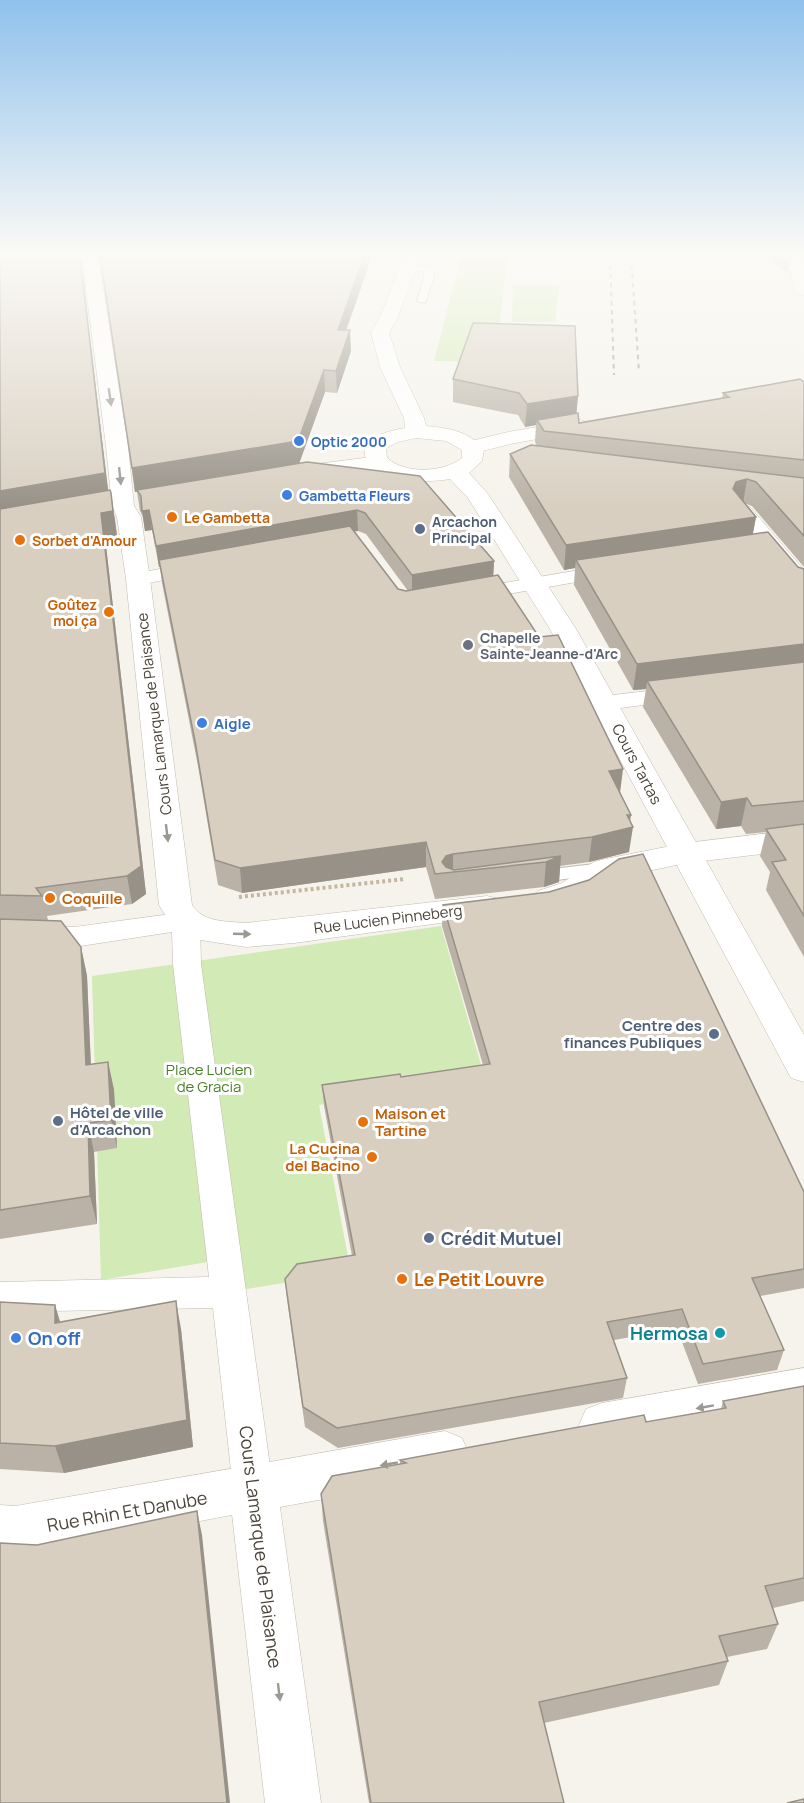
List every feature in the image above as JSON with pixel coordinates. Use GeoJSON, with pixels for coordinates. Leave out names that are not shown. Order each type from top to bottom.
{"type":"FeatureCollection","features":[{"type":"Feature","properties":{"kind":"street","name":"Cours Lamarque de Plaisance"},"geometry":{"type":"LineString","coordinates":[[102,340],[124,505],[129,517],[138,579],[181,913]]}},
{"type":"Feature","properties":{"kind":"street"},"geometry":{"type":"LineString","coordinates":[[382,340],[390,367],[414,418],[416,432]]}},
{"type":"Feature","properties":{"kind":"street"},"geometry":{"type":"LineString","coordinates":[[399,340],[419,384]]}},
{"type":"Feature","properties":{"kind":"street"},"geometry":{"type":"LineString","coordinates":[[275,478],[338,467],[380,464],[405,474],[422,475],[467,458],[508,438],[603,422]]}},
{"type":"Feature","properties":{"kind":"street"},"geometry":{"type":"LineString","coordinates":[[380,464],[375,457],[375,450],[380,444],[402,434],[444,427],[459,439],[467,458]]}},
{"type":"Feature","properties":{"kind":"street"},"geometry":{"type":"LineString","coordinates":[[467,458],[513,458]]}},
{"type":"Feature","properties":{"kind":"street","name":"Cours Tartas"},"geometry":{"type":"LineString","coordinates":[[467,458],[477,494],[563,629],[804,1068]]}},
{"type":"Feature","properties":{"kind":"street"},"geometry":{"type":"LineString","coordinates":[[742,512],[759,548],[804,586]]}},
{"type":"Feature","properties":{"kind":"street"},"geometry":{"type":"LineString","coordinates":[[138,579],[219,564]]}},
{"type":"Feature","properties":{"kind":"street"},"geometry":{"type":"LineString","coordinates":[[452,598],[623,569]]}},
{"type":"Feature","properties":{"kind":"street"},"geometry":{"type":"LineString","coordinates":[[605,703],[699,691]]}},
{"type":"Feature","properties":{"kind":"street","name":"Rue Lucien Pinneberg"},"geometry":{"type":"LineString","coordinates":[[0,935],[74,937],[181,913],[206,931],[246,935],[294,931],[520,895],[546,900],[574,891],[605,869],[686,853],[804,839]]}},
{"type":"Feature","properties":{"kind":"street"},"geometry":{"type":"LineString","coordinates":[[0,1297],[229,1292],[181,913]]}},
{"type":"Feature","properties":{"kind":"street","name":"Cours Lamarque de Plaisance"},"geometry":{"type":"LineString","coordinates":[[229,1292],[293,1803]]}},
{"type":"Feature","properties":{"kind":"street"},"geometry":{"type":"LineString","coordinates":[[557,1434],[804,1389]]}},
{"type":"Feature","properties":{"kind":"street","name":"Rue Rhin Et Danube"},"geometry":{"type":"LineString","coordinates":[[0,1530],[15,1531],[486,1446]]}},
{"type":"Feature","properties":{"kind":"path"},"geometry":{"type":"LineString","coordinates":[[181,913],[411,878]]}},
{"type":"Feature","properties":{"kind":"green space"},"geometry":{"type":"Polygon","coordinates":[[[439,340],[498,340],[496,362],[434,361],[439,340]]]}},
{"type":"Feature","properties":{"kind":"green space","name":"Place Lucien de Gracia"},"geometry":{"type":"Polygon","coordinates":[[[441,926],[486,1082],[319,1105],[351,1272],[241,1290],[237,1257],[101,1280],[92,976],[441,926]]]}},
{"type":"Feature","properties":{"kind":"building"},"geometry":{"type":"Polygon","coordinates":[[[0,340],[90,340],[105,473],[0,491],[0,340]]]}},
{"type":"Feature","properties":{"kind":"building"},"geometry":{"type":"Polygon","coordinates":[[[113,340],[347,340],[336,371],[324,370],[298,441],[132,468],[113,340]]]}},
{"type":"Feature","properties":{"kind":"building"},"geometry":{"type":"Polygon","coordinates":[[[467,340],[576,340],[578,396],[527,404],[519,393],[453,379],[467,340]]]}},
{"type":"Feature","properties":{"kind":"building"},"geometry":{"type":"Polygon","coordinates":[[[800,379],[804,382],[804,460],[544,431],[537,420],[578,413],[579,423],[729,397],[723,393],[800,379]]]}},
{"type":"Feature","properties":{"kind":"building"},"geometry":{"type":"Polygon","coordinates":[[[531,445],[804,478],[804,536],[756,482],[747,479],[736,482],[733,489],[756,517],[566,545],[510,454],[531,445]]]}},
{"type":"Feature","properties":{"kind":"building"},"geometry":{"type":"Polygon","coordinates":[[[307,462],[420,476],[494,561],[412,575],[365,513],[357,510],[156,546],[149,510],[142,511],[141,496],[137,490],[307,462]]]}},
{"type":"Feature","properties":{"kind":"building"},"geometry":{"type":"Polygon","coordinates":[[[110,490],[113,511],[101,513],[141,866],[127,876],[36,888],[42,896],[0,895],[0,509],[110,490]]]}},
{"type":"Feature","properties":{"kind":"building"},"geometry":{"type":"Polygon","coordinates":[[[350,526],[398,589],[406,591],[498,575],[539,637],[558,635],[623,769],[609,771],[631,815],[627,815],[633,827],[592,837],[453,854],[446,856],[442,862],[446,867],[454,870],[561,856],[546,862],[435,874],[426,842],[240,868],[215,860],[195,741],[159,560],[350,526]]]}},
{"type":"Feature","properties":{"kind":"building"},"geometry":{"type":"Polygon","coordinates":[[[768,532],[798,567],[804,569],[804,644],[637,664],[576,560],[768,532]]]}},
{"type":"Feature","properties":{"kind":"building"},"geometry":{"type":"Polygon","coordinates":[[[804,662],[804,801],[752,806],[747,798],[721,802],[647,681],[804,662]]]}},
{"type":"Feature","properties":{"kind":"building"},"geometry":{"type":"Polygon","coordinates":[[[804,824],[804,916],[772,862],[786,860],[766,829],[804,824]]]}},
{"type":"Feature","properties":{"kind":"building"},"geometry":{"type":"Polygon","coordinates":[[[643,854],[804,1192],[804,1269],[752,1278],[784,1350],[703,1364],[682,1309],[607,1322],[627,1378],[337,1428],[303,1407],[285,1279],[297,1264],[355,1255],[322,1085],[400,1074],[401,1077],[490,1064],[443,905],[549,892],[589,880],[619,859],[643,854]]]}},
{"type":"Feature","properties":{"kind":"building","name":"Hôtel de ville d'Arcachon"},"geometry":{"type":"Polygon","coordinates":[[[0,919],[61,921],[81,947],[86,1065],[108,1062],[111,1120],[88,1123],[90,1196],[0,1210],[0,919]]]}},
{"type":"Feature","properties":{"kind":"building"},"geometry":{"type":"Polygon","coordinates":[[[176,1301],[187,1420],[55,1446],[0,1443],[0,1302],[55,1305],[55,1323],[176,1301]]]}},
{"type":"Feature","properties":{"kind":"building"},"geometry":{"type":"Polygon","coordinates":[[[804,1386],[804,1578],[765,1586],[778,1624],[719,1636],[728,1661],[539,1702],[564,1803],[371,1803],[321,1494],[332,1476],[406,1463],[400,1460],[644,1415],[646,1422],[726,1408],[723,1401],[804,1386]]]}},
{"type":"Feature","properties":{"kind":"building"},"geometry":{"type":"Polygon","coordinates":[[[197,1511],[227,1803],[0,1803],[0,1543],[37,1545],[197,1511]]]}},
{"type":"Feature","properties":{"kind":"building"},"geometry":{"type":"Polygon","coordinates":[[[804,1799],[804,1803],[787,1803],[804,1799]]]}},
{"type":"Feature","properties":{"kind":"railway"},"geometry":{"type":"LineString","coordinates":[[613,340],[614,375]]}},
{"type":"Feature","properties":{"kind":"railway"},"geometry":{"type":"LineString","coordinates":[[637,340],[639,372]]}},
{"type":"Feature","properties":{"kind":"place","name":"Optic 2000"},"geometry":{"type":"Point","coordinates":[299,441]}},
{"type":"Feature","properties":{"kind":"place","name":"Gambetta Fleurs"},"geometry":{"type":"Point","coordinates":[287,495]}},
{"type":"Feature","properties":{"kind":"place","name":"Le Gambetta"},"geometry":{"type":"Point","coordinates":[172,517]}},
{"type":"Feature","properties":{"kind":"place","name":"Arcachon Principal"},"geometry":{"type":"Point","coordinates":[420,529]}},
{"type":"Feature","properties":{"kind":"place","name":"Sorbet d'Amour"},"geometry":{"type":"Point","coordinates":[20,540]}},
{"type":"Feature","properties":{"kind":"place","name":"Goûtez moi ça"},"geometry":{"type":"Point","coordinates":[109,612]}},
{"type":"Feature","properties":{"kind":"place","name":"Chapelle Sainte-Jeanne-d'Arc"},"geometry":{"type":"Point","coordinates":[468,645]}},
{"type":"Feature","properties":{"kind":"place","name":"Aigle"},"geometry":{"type":"Point","coordinates":[202,723]}},
{"type":"Feature","properties":{"kind":"place","name":"Coquille"},"geometry":{"type":"Point","coordinates":[50,898]}},
{"type":"Feature","properties":{"kind":"place","name":"Centre des finances Publiques"},"geometry":{"type":"Point","coordinates":[714,1034]}},
{"type":"Feature","properties":{"kind":"place","name":"Hôtel de ville d'Arcachon"},"geometry":{"type":"Point","coordinates":[58,1121]}},
{"type":"Feature","properties":{"kind":"place","name":"Maison et Tartine"},"geometry":{"type":"Point","coordinates":[363,1122]}},
{"type":"Feature","properties":{"kind":"place","name":"La Cucina del Bacino"},"geometry":{"type":"Point","coordinates":[372,1157]}},
{"type":"Feature","properties":{"kind":"place","name":"Crédit Mutuel"},"geometry":{"type":"Point","coordinates":[429,1238]}},
{"type":"Feature","properties":{"kind":"place","name":"Le Petit Louvre"},"geometry":{"type":"Point","coordinates":[402,1279]}},
{"type":"Feature","properties":{"kind":"place","name":"Hermosa"},"geometry":{"type":"Point","coordinates":[720,1333]}},
{"type":"Feature","properties":{"kind":"place","name":"On off"},"geometry":{"type":"Point","coordinates":[16,1338]}}]}
